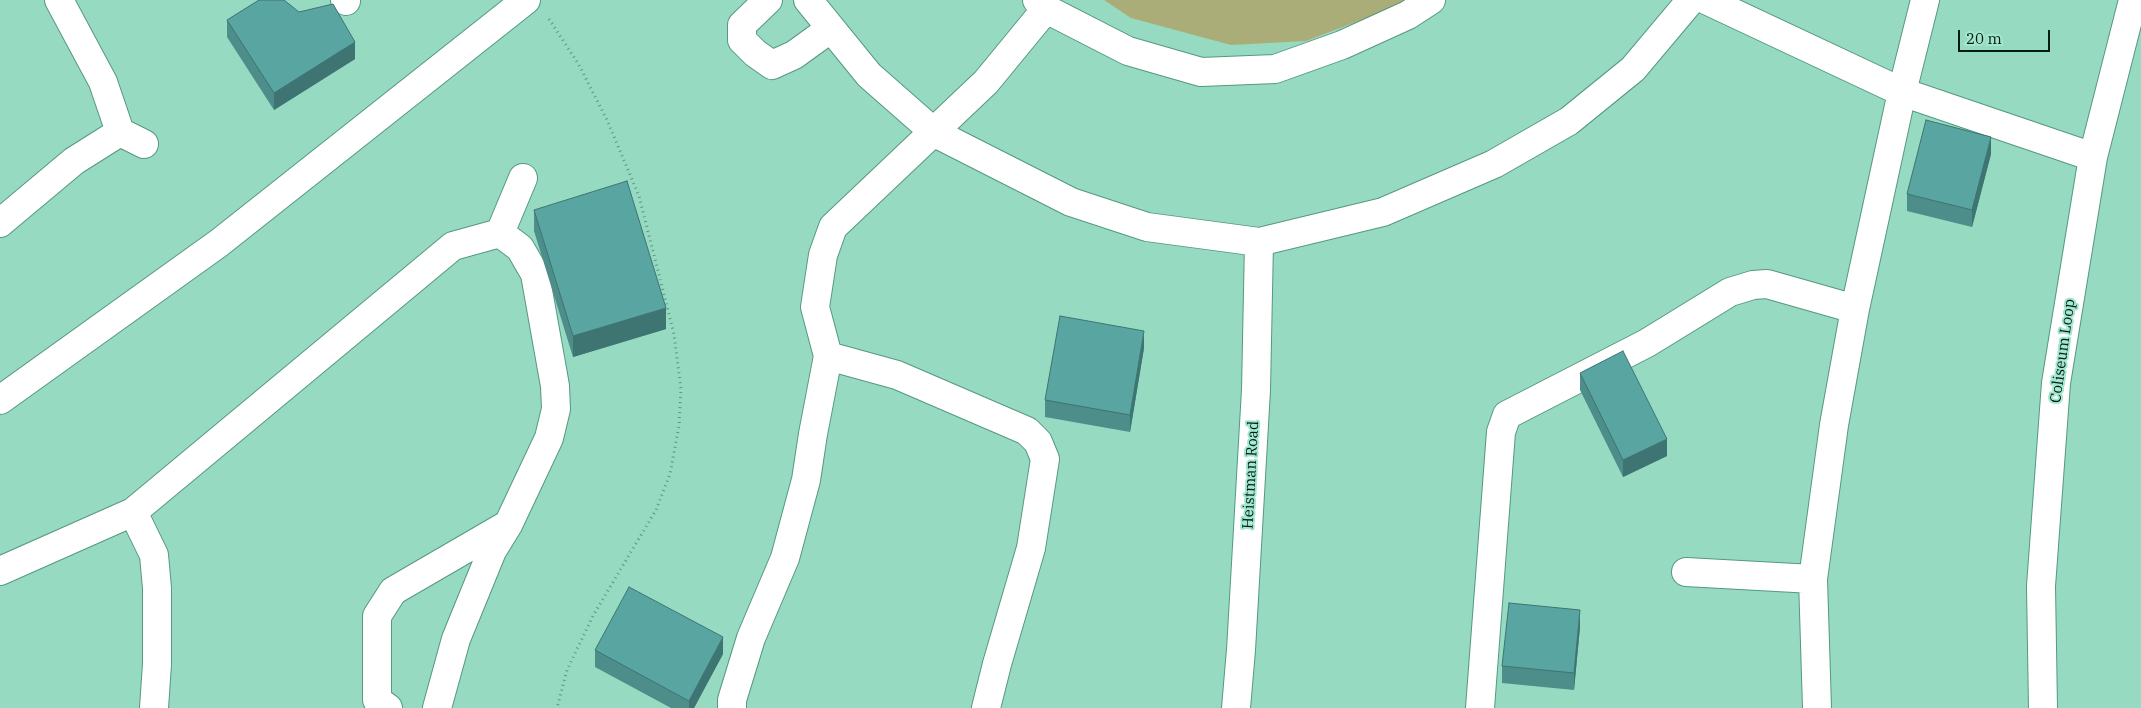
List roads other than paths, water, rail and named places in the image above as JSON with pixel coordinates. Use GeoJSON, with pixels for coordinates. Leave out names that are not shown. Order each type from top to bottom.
{"type":"FeatureCollection","features":[{"type":"Feature","properties":{"kind":"street"},"geometry":{"type":"LineString","coordinates":[[59,0],[103,82],[120,132],[144,144]]}},
{"type":"Feature","properties":{"kind":"street"},"geometry":{"type":"LineString","coordinates":[[768,0],[742,25],[742,40],[754,52],[772,65],[794,55],[830,29]]}},
{"type":"Feature","properties":{"kind":"street"},"geometry":{"type":"LineString","coordinates":[[808,0],[869,75],[935,133],[1071,202],[1147,227],[1259,242],[1383,212],[1494,164],[1569,121],[1633,68],[1691,0]]}},
{"type":"Feature","properties":{"kind":"street"},"geometry":{"type":"LineString","coordinates":[[732,708],[732,700],[751,638],[785,558],[806,480],[828,356],[815,307],[824,255],[833,228],[935,133],[986,82],[1042,5],[1128,51],[1201,72],[1275,69],[1342,45],[1408,15],[1432,0]]}},
{"type":"Feature","properties":{"kind":"street"},"geometry":{"type":"LineString","coordinates":[[1706,0],[1902,92],[2093,157]]}},
{"type":"Feature","properties":{"kind":"street"},"geometry":{"type":"LineString","coordinates":[[1817,708],[1813,579],[1834,425],[1855,308],[1902,92],[1925,0]]}},
{"type":"Feature","properties":{"kind":"street","name":"Coliseum Loop"},"geometry":{"type":"LineString","coordinates":[[2043,708],[2041,586],[2056,383],[2093,157],[2134,0]]}},
{"type":"Feature","properties":{"kind":"street"},"geometry":{"type":"LineString","coordinates":[[2,392],[219,243],[536,8]]}},
{"type":"Feature","properties":{"kind":"street"},"geometry":{"type":"LineString","coordinates":[[0,223],[74,161],[120,132]]}},
{"type":"Feature","properties":{"kind":"street"},"geometry":{"type":"LineString","coordinates":[[500,234],[523,178]]}},
{"type":"Feature","properties":{"kind":"street"},"geometry":{"type":"LineString","coordinates":[[0,571],[133,512],[453,246],[500,234],[520,248],[536,274],[555,386],[556,409],[549,438],[508,524],[492,551],[456,638],[437,708]]}},
{"type":"Feature","properties":{"kind":"street","name":"Heistman Road"},"geometry":{"type":"LineString","coordinates":[[1236,708],[1242,640],[1256,390],[1259,242]]}},
{"type":"Feature","properties":{"kind":"street"},"geometry":{"type":"LineString","coordinates":[[1480,708],[1501,432],[1507,415],[1647,343],[1730,292],[1753,285],[1767,284],[1855,308]]}},
{"type":"Feature","properties":{"kind":"street"},"geometry":{"type":"LineString","coordinates":[[828,356],[897,375],[1027,431],[1038,442],[1045,459],[1031,548],[996,664],[986,708]]}},
{"type":"Feature","properties":{"kind":"street"},"geometry":{"type":"LineString","coordinates":[[133,512],[154,555],[157,588],[157,664],[154,708]]}},
{"type":"Feature","properties":{"kind":"street"},"geometry":{"type":"LineString","coordinates":[[388,708],[377,700],[377,616],[394,591],[508,524]]}},
{"type":"Feature","properties":{"kind":"street"},"geometry":{"type":"LineString","coordinates":[[1686,572],[1813,579]]}}]}
